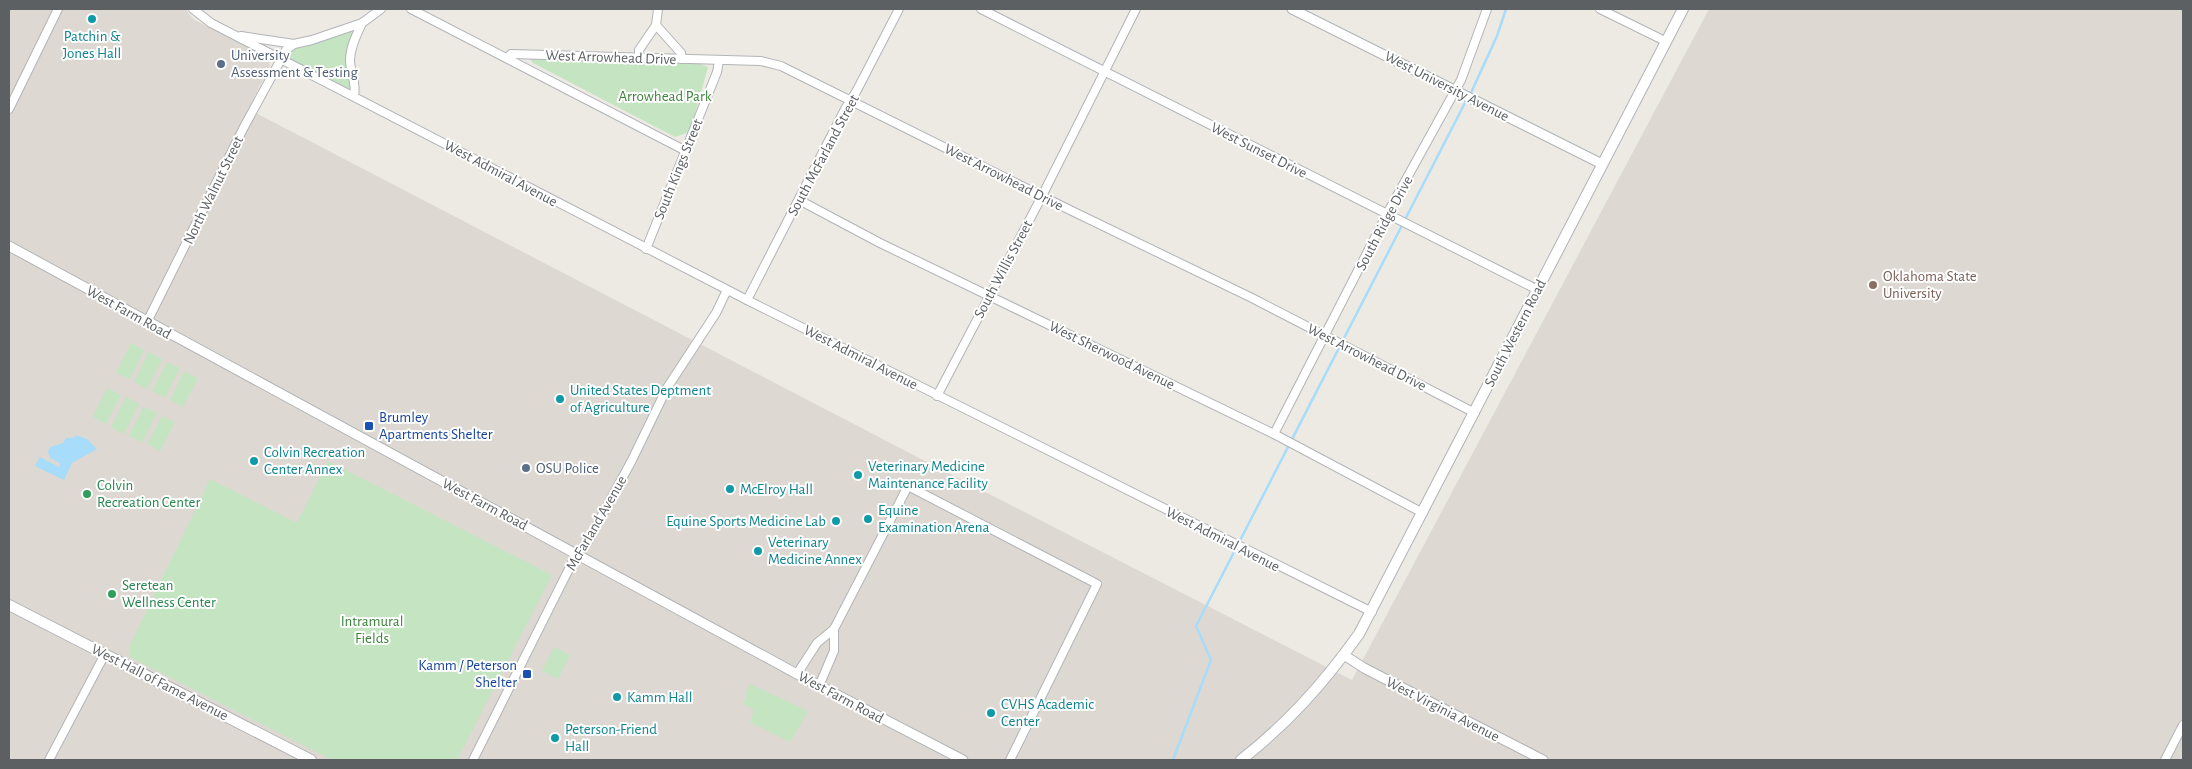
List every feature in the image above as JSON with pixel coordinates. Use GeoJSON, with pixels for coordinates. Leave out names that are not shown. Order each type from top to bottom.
{"type":"FeatureCollection","features":[{"type":"Feature","properties":{"kind":"main road","name":"South Western Road"},"geometry":{"type":"LineString","coordinates":[[1240,760],[1275,733],[1312,695],[1344,655],[1372,612],[1682,9]]}},
{"type":"Feature","properties":{"kind":"main road","name":"West Hall of Fame Avenue"},"geometry":{"type":"LineString","coordinates":[[9,605],[311,760]]}},
{"type":"Feature","properties":{"kind":"street"},"geometry":{"type":"LineString","coordinates":[[9,109],[58,9]]}},
{"type":"Feature","properties":{"kind":"street","name":"West Admiral Avenue"},"geometry":{"type":"LineString","coordinates":[[193,9],[211,23],[646,249],[1235,546],[1372,612]]}},
{"type":"Feature","properties":{"kind":"street"},"geometry":{"type":"LineString","coordinates":[[234,35],[294,44],[362,23],[381,9]]}},
{"type":"Feature","properties":{"kind":"street"},"geometry":{"type":"LineString","coordinates":[[411,9],[686,151]]}},
{"type":"Feature","properties":{"kind":"street"},"geometry":{"type":"LineString","coordinates":[[639,58],[640,50],[656,24],[658,9]]}},
{"type":"Feature","properties":{"kind":"street","name":"South McFarland Street"},"geometry":{"type":"LineString","coordinates":[[747,300],[899,9]]}},
{"type":"Feature","properties":{"kind":"street","name":"West Sunset Drive"},"geometry":{"type":"LineString","coordinates":[[981,9],[1538,290]]}},
{"type":"Feature","properties":{"kind":"street","name":"South Willis Street"},"geometry":{"type":"LineString","coordinates":[[938,396],[1136,9]]}},
{"type":"Feature","properties":{"kind":"street","name":"West University Avenue"},"geometry":{"type":"LineString","coordinates":[[1292,9],[1602,164]]}},
{"type":"Feature","properties":{"kind":"street","name":"South Ridge Drive"},"geometry":{"type":"LineString","coordinates":[[1274,434],[1388,214],[1459,92],[1487,9]]}},
{"type":"Feature","properties":{"kind":"street"},"geometry":{"type":"LineString","coordinates":[[1600,9],[1665,41]]}},
{"type":"Feature","properties":{"kind":"street"},"geometry":{"type":"LineString","coordinates":[[354,96],[356,90],[350,60],[362,23]]}},
{"type":"Feature","properties":{"kind":"street"},"geometry":{"type":"LineString","coordinates":[[656,24],[681,53],[682,59]]}},
{"type":"Feature","properties":{"kind":"street","name":"North Walnut Street"},"geometry":{"type":"LineString","coordinates":[[147,322],[244,127],[286,50],[294,44]]}},
{"type":"Feature","properties":{"kind":"street","name":"West Arrowhead Drive"},"geometry":{"type":"LineString","coordinates":[[507,58],[511,54],[761,60],[781,66],[1345,346],[1474,413]]}},
{"type":"Feature","properties":{"kind":"street","name":"South Kings Street"},"geometry":{"type":"LineString","coordinates":[[646,249],[717,72],[719,60]]}},
{"type":"Feature","properties":{"kind":"street","name":"West Sherwood Avenue"},"geometry":{"type":"LineString","coordinates":[[799,200],[880,243],[1284,439],[1423,513]]}},
{"type":"Feature","properties":{"kind":"street","name":"West Farm Road"},"geometry":{"type":"LineString","coordinates":[[9,246],[819,686],[963,760]]}},
{"type":"Feature","properties":{"kind":"street","name":"McFarland Avenue"},"geometry":{"type":"LineString","coordinates":[[473,760],[577,553],[587,544],[631,462],[666,388],[716,313],[727,290]]}},
{"type":"Feature","properties":{"kind":"street"},"geometry":{"type":"LineString","coordinates":[[797,674],[817,643],[834,629],[908,486],[1097,584],[1010,760]]}},
{"type":"Feature","properties":{"kind":"street"},"geometry":{"type":"LineString","coordinates":[[819,686],[834,651],[834,629]]}},
{"type":"Feature","properties":{"kind":"street"},"geometry":{"type":"LineString","coordinates":[[48,760],[105,654]]}},
{"type":"Feature","properties":{"kind":"street","name":"West Virginia Avenue"},"geometry":{"type":"LineString","coordinates":[[1344,655],[1364,668],[1543,760]]}},
{"type":"Feature","properties":{"kind":"street"},"geometry":{"type":"LineString","coordinates":[[2165,760],[2183,725]]}},
{"type":"Feature","properties":{"kind":"shaded area","name":"Oklahoma State University"},"geometry":{"type":"Polygon","coordinates":[[[9,9],[186,9],[193,19],[268,58],[270,66],[248,109],[925,461],[1352,680],[1709,9],[2183,9],[2183,760],[9,760],[9,9]]]}},
{"type":"Feature","properties":{"kind":"green space"},"geometry":{"type":"Polygon","coordinates":[[[362,23],[353,43],[354,95],[281,59],[286,50],[362,23]]]}},
{"type":"Feature","properties":{"kind":"green space","name":"Arrowhead Park"},"geometry":{"type":"Polygon","coordinates":[[[529,58],[700,64],[708,67],[690,132],[675,137],[533,63],[529,58]]]}},
{"type":"Feature","properties":{"kind":"green space"},"geometry":{"type":"Polygon","coordinates":[[[131,343],[144,350],[130,379],[116,373],[131,343]]]}},
{"type":"Feature","properties":{"kind":"green space"},"geometry":{"type":"Polygon","coordinates":[[[148,352],[162,359],[147,389],[134,382],[148,352]]]}},
{"type":"Feature","properties":{"kind":"green space"},"geometry":{"type":"Polygon","coordinates":[[[167,362],[180,368],[165,398],[152,391],[167,362]]]}},
{"type":"Feature","properties":{"kind":"green space"},"geometry":{"type":"Polygon","coordinates":[[[184,371],[198,378],[183,407],[170,400],[184,371]]]}},
{"type":"Feature","properties":{"kind":"green space"},"geometry":{"type":"Polygon","coordinates":[[[107,388],[121,395],[106,424],[93,417],[107,388]]]}},
{"type":"Feature","properties":{"kind":"green space"},"geometry":{"type":"Polygon","coordinates":[[[126,397],[139,404],[124,434],[111,427],[126,397]]]}},
{"type":"Feature","properties":{"kind":"green space"},"geometry":{"type":"Polygon","coordinates":[[[143,407],[157,413],[142,442],[129,436],[143,407]]]}},
{"type":"Feature","properties":{"kind":"green space"},"geometry":{"type":"Polygon","coordinates":[[[162,416],[175,422],[160,451],[147,444],[162,416]]]}},
{"type":"Feature","properties":{"kind":"green space","name":"Intramural Fields"},"geometry":{"type":"Polygon","coordinates":[[[328,461],[552,575],[457,760],[332,760],[130,657],[130,645],[210,479],[297,523],[328,461]]]}},
{"type":"Feature","properties":{"kind":"green space"},"geometry":{"type":"Polygon","coordinates":[[[554,647],[570,655],[558,679],[542,671],[554,647]]]}},
{"type":"Feature","properties":{"kind":"green space"},"geometry":{"type":"Polygon","coordinates":[[[750,684],[808,711],[790,742],[750,722],[754,710],[743,704],[750,684]]]}},
{"type":"Feature","properties":{"kind":"water"},"geometry":{"type":"Polygon","coordinates":[[[75,435],[87,439],[97,449],[72,463],[64,480],[35,466],[40,457],[59,467],[60,463],[50,458],[48,452],[50,447],[63,443],[66,438],[74,438],[75,435]]]}},
{"type":"Feature","properties":{"kind":"waterway"},"geometry":{"type":"LineString","coordinates":[[1470,95],[1497,36],[1506,9]]}},
{"type":"Feature","properties":{"kind":"waterway"},"geometry":{"type":"LineString","coordinates":[[1173,760],[1211,660],[1196,626],[1467,99]]}},
{"type":"Feature","properties":{"kind":"place","name":"Patchin & Jones Hall"},"geometry":{"type":"Point","coordinates":[92,19]}},
{"type":"Feature","properties":{"kind":"place","name":"University Assessment & Testing"},"geometry":{"type":"Point","coordinates":[221,64]}},
{"type":"Feature","properties":{"kind":"place","name":"Oklahoma State University"},"geometry":{"type":"Point","coordinates":[1873,285]}},
{"type":"Feature","properties":{"kind":"place","name":"United States Deptment of Agriculture"},"geometry":{"type":"Point","coordinates":[560,399]}},
{"type":"Feature","properties":{"kind":"place","name":"Brumley Apartments Shelter"},"geometry":{"type":"Point","coordinates":[369,426]}},
{"type":"Feature","properties":{"kind":"place","name":"Colvin Recreation Center Annex"},"geometry":{"type":"Point","coordinates":[254,461]}},
{"type":"Feature","properties":{"kind":"place","name":"OSU Police"},"geometry":{"type":"Point","coordinates":[526,468]}},
{"type":"Feature","properties":{"kind":"place","name":"Veterinary Medicine Maintenance Facility"},"geometry":{"type":"Point","coordinates":[858,475]}},
{"type":"Feature","properties":{"kind":"place","name":"McElroy Hall"},"geometry":{"type":"Point","coordinates":[730,489]}},
{"type":"Feature","properties":{"kind":"place","name":"Colvin Recreation Center"},"geometry":{"type":"Point","coordinates":[87,494]}},
{"type":"Feature","properties":{"kind":"place","name":"Equine Examination Arena"},"geometry":{"type":"Point","coordinates":[868,519]}},
{"type":"Feature","properties":{"kind":"place","name":"Equine Sports Medicine Lab"},"geometry":{"type":"Point","coordinates":[836,521]}},
{"type":"Feature","properties":{"kind":"place","name":"Veterinary Medicine Annex"},"geometry":{"type":"Point","coordinates":[758,551]}},
{"type":"Feature","properties":{"kind":"place","name":"Seretean Wellness Center"},"geometry":{"type":"Point","coordinates":[112,594]}},
{"type":"Feature","properties":{"kind":"place","name":"Kamm / Peterson Shelter"},"geometry":{"type":"Point","coordinates":[527,674]}},
{"type":"Feature","properties":{"kind":"place","name":"Kamm Hall"},"geometry":{"type":"Point","coordinates":[617,697]}},
{"type":"Feature","properties":{"kind":"place","name":"CVHS Academic Center"},"geometry":{"type":"Point","coordinates":[991,713]}},
{"type":"Feature","properties":{"kind":"place","name":"Peterson-Friend Hall"},"geometry":{"type":"Point","coordinates":[555,738]}}]}
